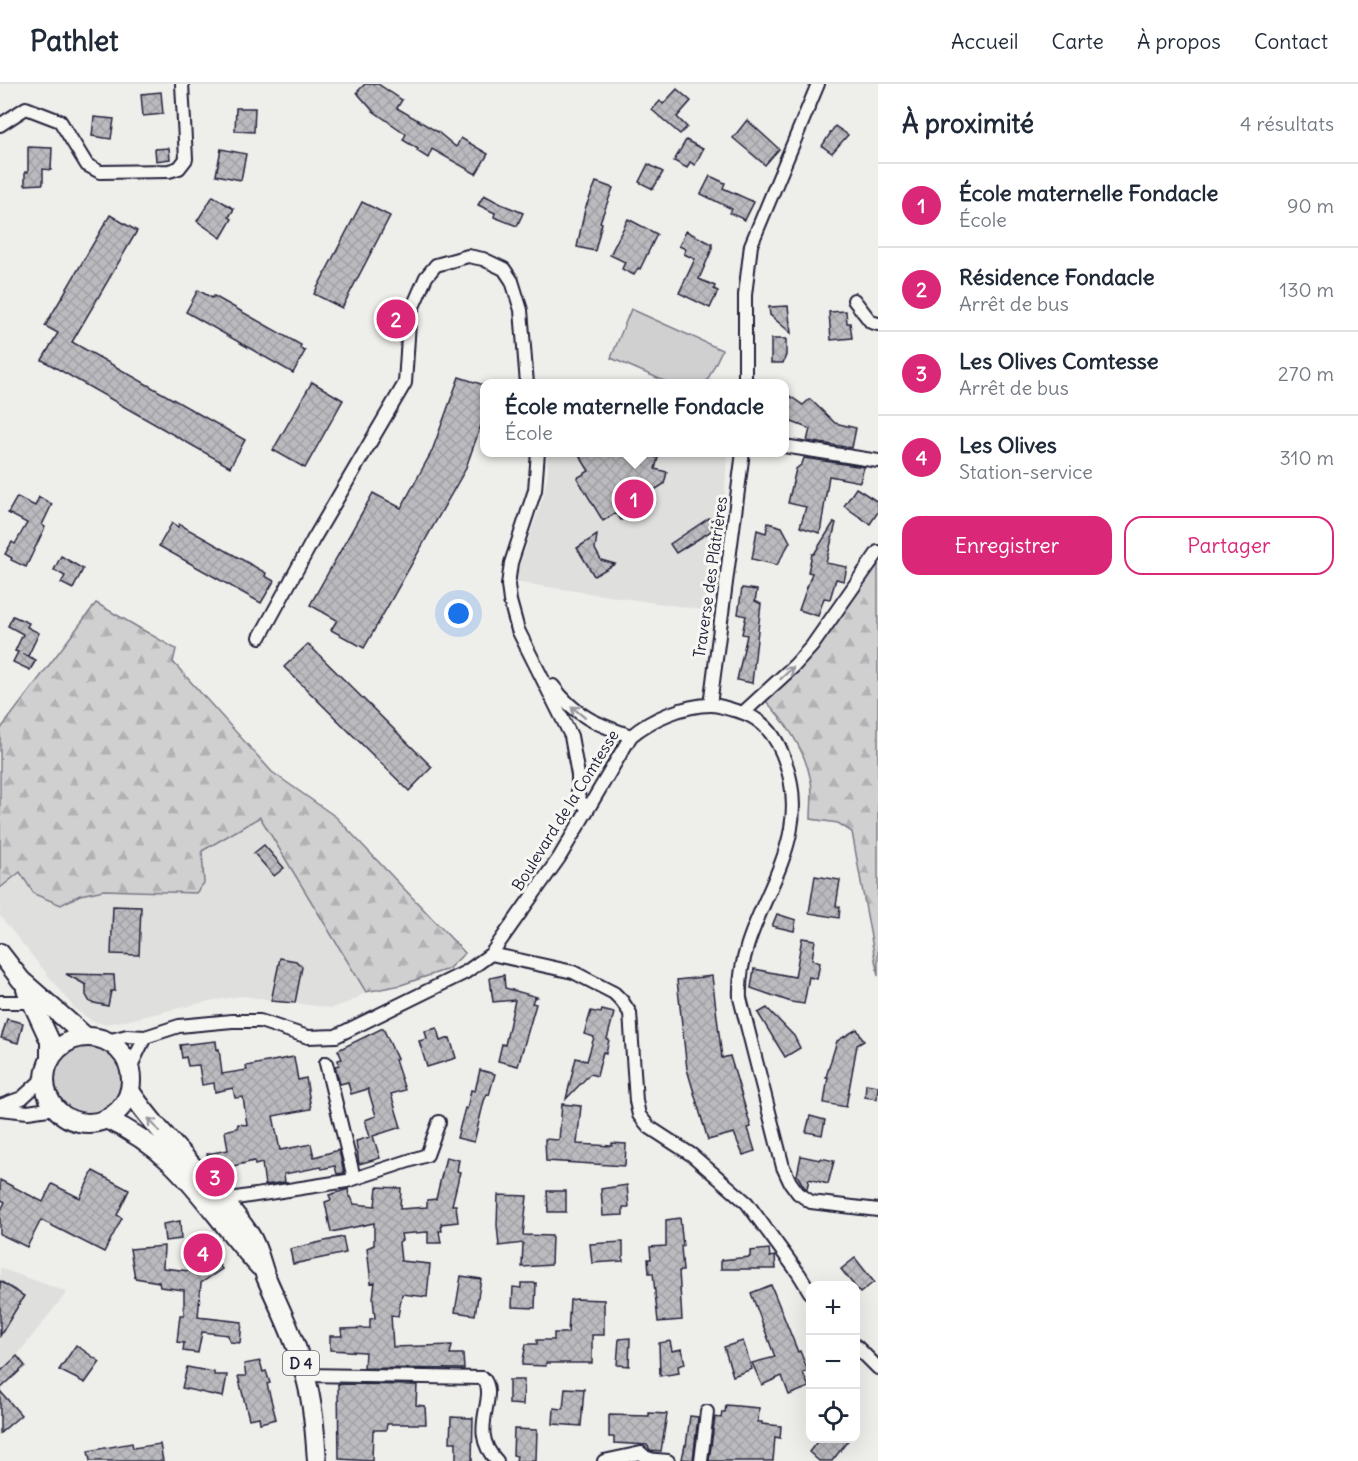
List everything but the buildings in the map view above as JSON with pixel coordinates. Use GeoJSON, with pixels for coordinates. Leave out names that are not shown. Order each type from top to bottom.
{"type":"FeatureCollection","features":[{"type":"Feature","properties":{"kind":"main road"},"geometry":{"type":"LineString","coordinates":[[0,953],[21,980],[50,1041],[47,1068],[47,1093],[55,1108],[66,1117],[79,1122],[93,1123],[106,1119],[121,1107],[130,1091],[130,1068],[121,1052],[107,1041],[86,1037],[72,1040],[59,1048],[47,1068]]}},
{"type":"Feature","properties":{"kind":"main road"},"geometry":{"type":"LineString","coordinates":[[21,980],[86,1037]]}},
{"type":"Feature","properties":{"kind":"main road","name":"D 4"},"geometry":{"type":"LineString","coordinates":[[130,1091],[163,1135],[208,1182],[251,1237],[305,1375],[313,1412],[317,1461]]}},
{"type":"Feature","properties":{"kind":"main road","name":"D 4"},"geometry":{"type":"LineString","coordinates":[[106,1119],[130,1130],[171,1161],[196,1187],[239,1245],[264,1271]]}},
{"type":"Feature","properties":{"kind":"street"},"geometry":{"type":"LineString","coordinates":[[0,125],[26,108],[60,121],[87,165],[100,172],[170,171],[179,168],[186,159],[182,84]]}},
{"type":"Feature","properties":{"kind":"street"},"geometry":{"type":"LineString","coordinates":[[745,379],[745,295],[751,244],[818,84]]}},
{"type":"Feature","properties":{"kind":"street"},"geometry":{"type":"LineString","coordinates":[[260,637],[313,540],[405,383],[409,322],[426,277],[436,265],[468,256],[483,259],[504,269],[518,295],[527,379]]}},
{"type":"Feature","properties":{"kind":"street"},"geometry":{"type":"LineString","coordinates":[[854,300],[872,322],[878,324]]}},
{"type":"Feature","properties":{"kind":"street"},"geometry":{"type":"LineString","coordinates":[[789,447],[878,461]]}},
{"type":"Feature","properties":{"kind":"street"},"geometry":{"type":"LineString","coordinates":[[538,457],[535,490],[511,563],[508,585],[518,630],[571,736],[578,775],[578,795],[580,801],[588,808]]}},
{"type":"Feature","properties":{"kind":"street","name":"Traverse des Plâtrières"},"geometry":{"type":"LineString","coordinates":[[710,705],[742,457]]}},
{"type":"Feature","properties":{"kind":"street"},"geometry":{"type":"LineString","coordinates":[[744,712],[794,666],[812,646],[878,552]]}},
{"type":"Feature","properties":{"kind":"street"},"geometry":{"type":"LineString","coordinates":[[533,657],[562,699],[586,719],[631,736]]}},
{"type":"Feature","properties":{"kind":"street","name":"Boulevard de la Comtesse"},"geometry":{"type":"LineString","coordinates":[[107,1041],[127,1036],[145,1037],[179,1026],[232,1021],[260,1021],[308,1037],[336,1036],[466,972],[491,954],[559,858],[631,736],[644,724],[678,711],[710,705],[744,712],[759,720],[769,730],[788,766],[792,785],[793,805],[785,856],[746,950],[739,980],[740,998],[783,1167],[798,1193],[811,1202],[878,1209]]}},
{"type":"Feature","properties":{"kind":"street"},"geometry":{"type":"LineString","coordinates":[[491,954],[573,972],[614,993],[622,1001],[630,1013],[639,1115],[649,1127],[692,1155],[747,1203],[806,1285]]}},
{"type":"Feature","properties":{"kind":"street"},"geometry":{"type":"LineString","coordinates":[[0,1002],[33,1002]]}},
{"type":"Feature","properties":{"kind":"street"},"geometry":{"type":"LineString","coordinates":[[130,1068],[145,1037]]}},
{"type":"Feature","properties":{"kind":"street"},"geometry":{"type":"LineString","coordinates":[[326,1063],[354,1178]]}},
{"type":"Feature","properties":{"kind":"street"},"geometry":{"type":"LineString","coordinates":[[0,1108],[22,1098],[47,1068]]}},
{"type":"Feature","properties":{"kind":"street"},"geometry":{"type":"LineString","coordinates":[[0,1108],[28,1112],[55,1108]]}},
{"type":"Feature","properties":{"kind":"street"},"geometry":{"type":"LineString","coordinates":[[222,1200],[354,1178],[427,1155],[439,1122]]}},
{"type":"Feature","properties":{"kind":"street"},"geometry":{"type":"LineString","coordinates":[[860,1351],[878,1368]]}},
{"type":"Feature","properties":{"kind":"street"},"geometry":{"type":"LineString","coordinates":[[305,1375],[483,1378],[487,1383],[488,1391],[482,1423],[483,1437],[487,1451],[497,1461]]}},
{"type":"Feature","properties":{"kind":"street"},"geometry":{"type":"LineString","coordinates":[[701,1461],[708,1412]]}},
{"type":"Feature","properties":{"kind":"street"},"geometry":{"type":"LineString","coordinates":[[603,1461],[641,1452],[650,1460],[668,1461]]}},
{"type":"Feature","properties":{"kind":"shaded area"},"geometry":{"type":"Polygon","coordinates":[[[547,457],[727,457],[723,526],[711,611],[514,582],[544,494],[548,472],[547,457]]]}},
{"type":"Feature","properties":{"kind":"shaded area"},"geometry":{"type":"Polygon","coordinates":[[[260,817],[366,992],[352,1001],[332,1008],[242,996],[103,1024],[92,1021],[76,1010],[0,916],[0,888],[20,872],[34,894],[61,905],[80,895],[104,890],[196,893],[204,883],[202,851],[260,817]]]}},
{"type":"Feature","properties":{"kind":"shaded area"},"geometry":{"type":"Polygon","coordinates":[[[0,1268],[67,1292],[18,1354],[27,1365],[0,1389],[0,1268]]]}},
{"type":"Feature","properties":{"kind":"green space"},"geometry":{"type":"Polygon","coordinates":[[[631,309],[722,350],[708,379],[660,379],[611,358],[631,309]]]}},
{"type":"Feature","properties":{"kind":"green space"},"geometry":{"type":"Polygon","coordinates":[[[878,559],[878,976],[852,832],[838,823],[811,819],[812,786],[804,758],[787,727],[764,699],[878,559]]]}},
{"type":"Feature","properties":{"kind":"green space"},"geometry":{"type":"Polygon","coordinates":[[[96,603],[176,649],[173,662],[272,772],[336,817],[465,953],[448,969],[401,985],[366,992],[260,817],[202,851],[204,883],[196,893],[104,890],[80,895],[61,905],[34,894],[20,872],[0,888],[0,730],[96,603]]]}},
{"type":"Feature","properties":{"kind":"green space"},"geometry":{"type":"Polygon","coordinates":[[[88,1045],[101,1048],[112,1055],[119,1066],[122,1079],[119,1092],[112,1103],[101,1110],[88,1113],[75,1110],[64,1103],[57,1092],[54,1079],[57,1066],[64,1055],[75,1048],[88,1045]]]}},
{"type":"Feature","properties":{"kind":"place","name":"Résidence Fondacle"},"geometry":{"type":"Point","coordinates":[396,319]}},
{"type":"Feature","properties":{"kind":"place","name":"École maternelle Fondacle"},"geometry":{"type":"Point","coordinates":[634,499]}},
{"type":"Feature","properties":{"kind":"place","name":"Les Olives Comtesse"},"geometry":{"type":"Point","coordinates":[215,1177]}},
{"type":"Feature","properties":{"kind":"place","name":"Les Olives"},"geometry":{"type":"Point","coordinates":[203,1253]}}]}
